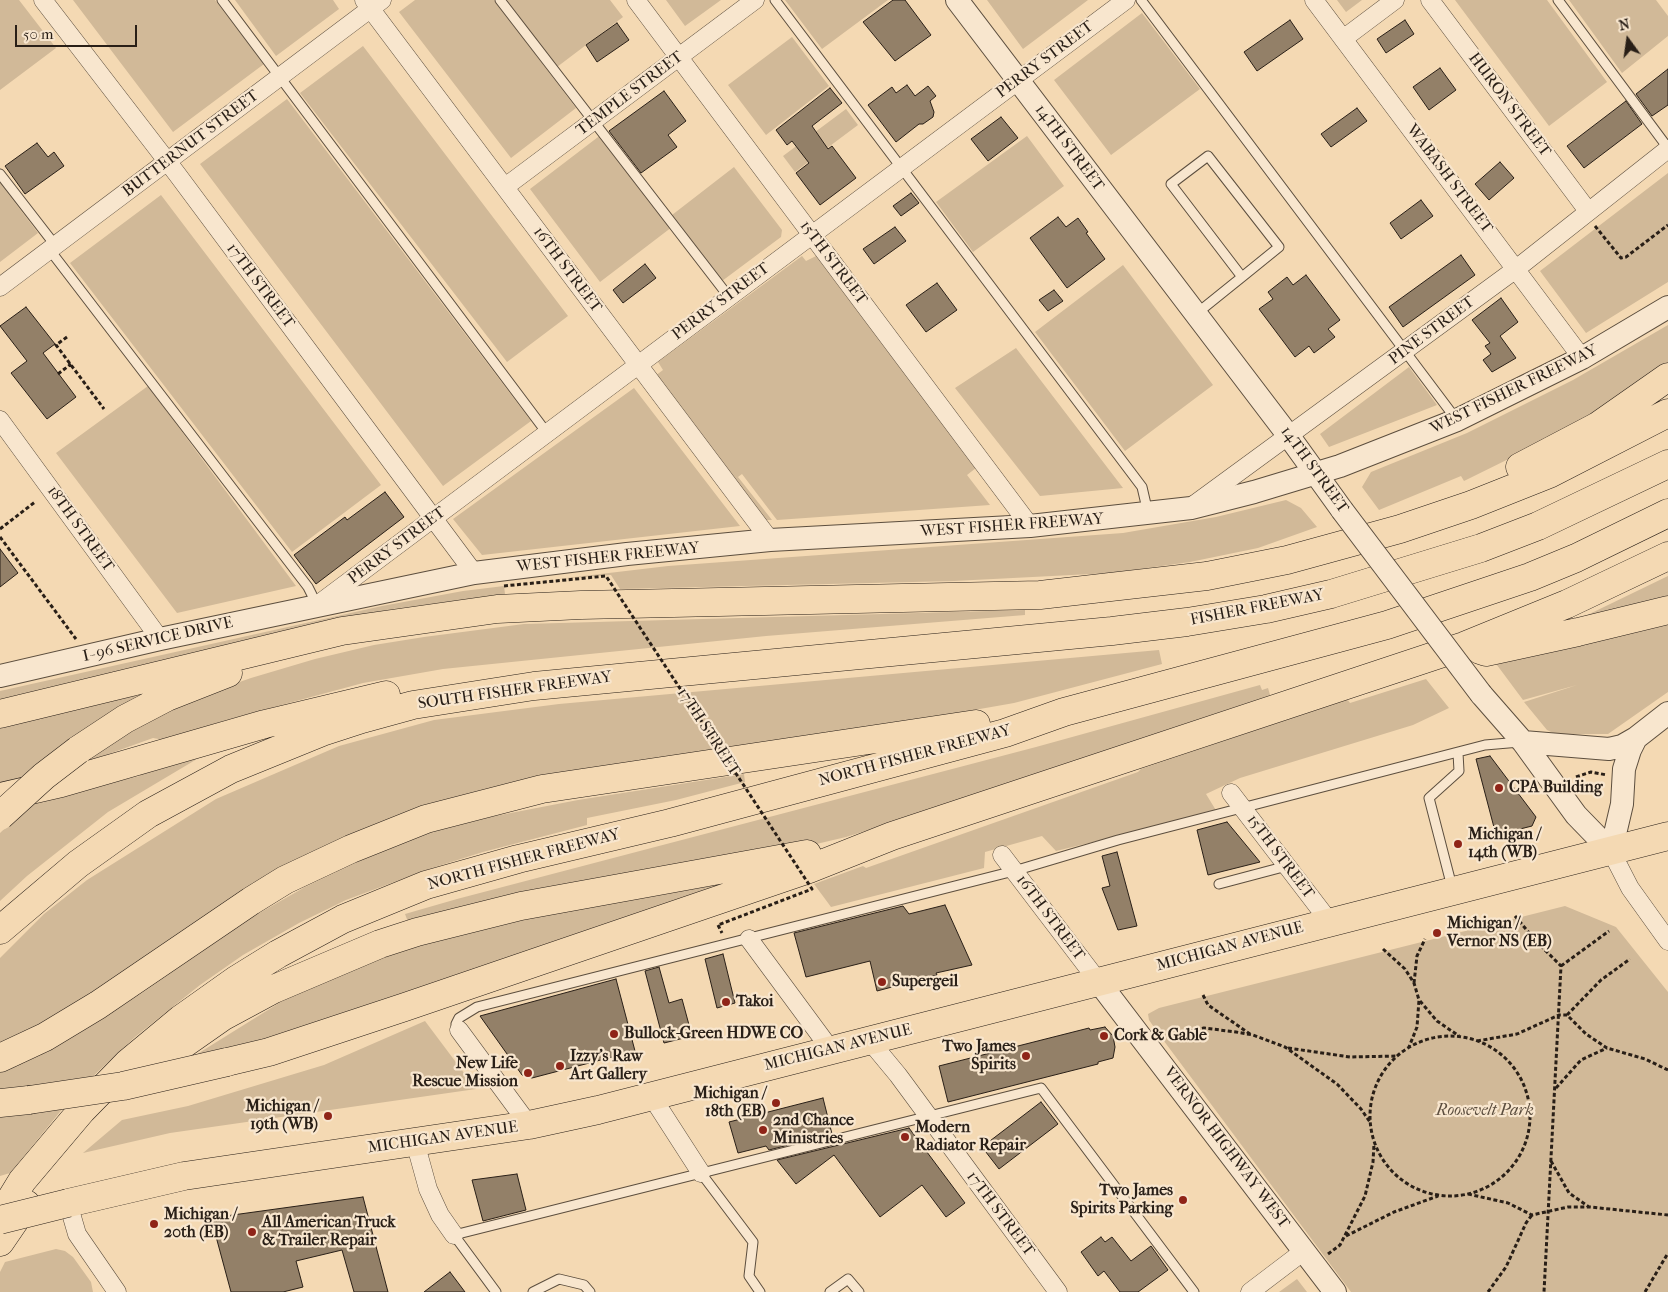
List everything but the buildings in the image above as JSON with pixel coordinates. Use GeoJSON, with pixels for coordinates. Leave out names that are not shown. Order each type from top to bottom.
{"type":"FeatureCollection","features":[{"type":"Feature","properties":{"kind":"main road"},"geometry":{"type":"LineString","coordinates":[[1400,529],[1466,492],[1536,460],[1598,426],[1668,378]]}},
{"type":"Feature","properties":{"kind":"main road"},"geometry":{"type":"LineString","coordinates":[[0,714],[342,631],[497,609],[581,604],[1040,595],[1207,576],[1287,560],[1400,529],[1471,505],[1549,474],[1668,414]]}},
{"type":"Feature","properties":{"kind":"main road","name":"FISHER FREEWAY"},"geometry":{"type":"LineString","coordinates":[[823,657],[1112,631],[1187,622],[1266,609],[1331,594],[1481,548],[1546,522],[1668,464]]}},
{"type":"Feature","properties":{"kind":"main road"},"geometry":{"type":"LineString","coordinates":[[0,1058],[45,1037],[98,1005],[285,880],[351,849],[426,819],[542,789],[942,730],[1002,719],[1064,712],[1281,655],[1480,595],[1576,558],[1668,513]]}},
{"type":"Feature","properties":{"kind":"main road"},"geometry":{"type":"LineString","coordinates":[[0,1102],[29,1100],[123,1086],[269,1052],[809,869],[892,836],[1464,646],[1567,604],[1668,556]]}},
{"type":"Feature","properties":{"kind":"main road"},"geometry":{"type":"LineString","coordinates":[[1464,646],[1486,652],[1668,610]]}},
{"type":"Feature","properties":{"kind":"main road"},"geometry":{"type":"LineString","coordinates":[[0,816],[44,776],[78,750],[125,719],[175,693],[227,673],[284,655],[397,623]]}},
{"type":"Feature","properties":{"kind":"main road"},"geometry":{"type":"LineString","coordinates":[[0,797],[61,783],[337,705],[452,683],[730,656],[823,657]]}},
{"type":"Feature","properties":{"kind":"main road","name":"SOUTH FISHER FREEWAY"},"geometry":{"type":"LineString","coordinates":[[0,930],[78,864],[148,814],[230,769],[330,729],[413,705],[469,694],[823,657]]}},
{"type":"Feature","properties":{"kind":"main road","name":"NORTH FISHER FREEWAY"},"geometry":{"type":"LineString","coordinates":[[0,1218],[22,1181],[82,1110],[128,1063],[182,1018],[236,980],[343,918],[426,885],[518,858],[670,823],[1005,733],[1064,712]]}},
{"type":"Feature","properties":{"kind":"main road"},"geometry":{"type":"LineString","coordinates":[[0,1242],[69,1143],[121,1090],[173,1049],[222,1018],[274,989],[380,944],[455,921],[520,906],[764,863],[892,836]]}},
{"type":"Feature","properties":{"kind":"main road","name":"MICHIGAN AVENUE"},"geometry":{"type":"LineString","coordinates":[[0,1218],[184,1176],[529,1125],[652,1097],[1329,921],[1668,836]]}},
{"type":"Feature","properties":{"kind":"street","name":"17TH STREET"},"geometry":{"type":"LineString","coordinates":[[44,0],[474,573]]}},
{"type":"Feature","properties":{"kind":"street","name":"15TH STREET"},"geometry":{"type":"LineString","coordinates":[[636,0],[1030,526]]}},
{"type":"Feature","properties":{"kind":"street","name":"TEMPLE STREET"},"geometry":{"type":"LineString","coordinates":[[505,187],[755,0]]}},
{"type":"Feature","properties":{"kind":"street","name":"14TH STREET"},"geometry":{"type":"LineString","coordinates":[[957,0],[1288,435],[1315,474],[1481,694],[1523,742],[1576,815],[1610,851],[1630,888],[1665,932]]}},
{"type":"Feature","properties":{"kind":"street","name":"PERRY STREET"},"geometry":{"type":"LineString","coordinates":[[317,605],[1126,0]]}},
{"type":"Feature","properties":{"kind":"street","name":"WABASH STREET"},"geometry":{"type":"LineString","coordinates":[[1314,0],[1582,358]]}},
{"type":"Feature","properties":{"kind":"street"},"geometry":{"type":"LineString","coordinates":[[1343,39],[1395,0]]}},
{"type":"Feature","properties":{"kind":"street","name":"HURON STREET"},"geometry":{"type":"LineString","coordinates":[[1430,0],[1590,217]]}},
{"type":"Feature","properties":{"kind":"street","name":"BUTTERNUT STREET"},"geometry":{"type":"LineString","coordinates":[[0,287],[280,77],[372,3]]}},
{"type":"Feature","properties":{"kind":"street","name":"16TH STREET"},"geometry":{"type":"LineString","coordinates":[[372,3],[505,187],[770,540]]}},
{"type":"Feature","properties":{"kind":"street","name":"PINE STREET"},"geometry":{"type":"LineString","coordinates":[[1191,508],[1288,435],[1590,217],[1668,149]]}},
{"type":"Feature","properties":{"kind":"street","name":"WEST FISHER FREEWAY"},"geometry":{"type":"LineString","coordinates":[[317,605],[474,573],[627,554],[770,540],[1030,526],[1191,508],[1315,474],[1457,420],[1582,358],[1668,307]]}},
{"type":"Feature","properties":{"kind":"street","name":"18TH STREET"},"geometry":{"type":"LineString","coordinates":[[0,420],[160,639]]}},
{"type":"Feature","properties":{"kind":"street","name":"I- 96 SERVICE DRIVE"},"geometry":{"type":"LineString","coordinates":[[0,676],[317,605]]}},
{"type":"Feature","properties":{"kind":"street"},"geometry":{"type":"LineString","coordinates":[[1523,742],[1609,749],[1622,746],[1636,738],[1668,713]]}},
{"type":"Feature","properties":{"kind":"street"},"geometry":{"type":"LineString","coordinates":[[1610,851],[1622,804],[1624,769],[1636,738]]}},
{"type":"Feature","properties":{"kind":"street","name":"15TH STREET"},"geometry":{"type":"LineString","coordinates":[[1231,793],[1244,807],[1329,921]]}},
{"type":"Feature","properties":{"kind":"street","name":"16TH STREET"},"geometry":{"type":"LineString","coordinates":[[1002,855],[1098,981]]}},
{"type":"Feature","properties":{"kind":"street"},"geometry":{"type":"LineString","coordinates":[[749,939],[831,1050]]}},
{"type":"Feature","properties":{"kind":"street","name":"VERNOR HIGHWAY WEST"},"geometry":{"type":"LineString","coordinates":[[1098,981],[1315,1254],[1335,1292]]}},
{"type":"Feature","properties":{"kind":"street"},"geometry":{"type":"LineString","coordinates":[[459,1030],[529,1125]]}},
{"type":"Feature","properties":{"kind":"street","name":"17TH STREET"},"geometry":{"type":"LineString","coordinates":[[868,1040],[898,1075],[1058,1292]]}},
{"type":"Feature","properties":{"kind":"street"},"geometry":{"type":"LineString","coordinates":[[652,1097],[701,1173]]}},
{"type":"Feature","properties":{"kind":"street"},"geometry":{"type":"LineString","coordinates":[[415,1142],[428,1189],[440,1215],[454,1235]]}},
{"type":"Feature","properties":{"kind":"street"},"geometry":{"type":"LineString","coordinates":[[68,1203],[77,1234],[117,1292]]}},
{"type":"Feature","properties":{"kind":"street"},"geometry":{"type":"LineString","coordinates":[[1250,1292],[1315,1254]]}},
{"type":"Feature","properties":{"kind":"lane"},"geometry":{"type":"LineString","coordinates":[[222,0],[547,433]]}},
{"type":"Feature","properties":{"kind":"lane"},"geometry":{"type":"LineString","coordinates":[[500,0],[729,297]]}},
{"type":"Feature","properties":{"kind":"lane"},"geometry":{"type":"LineString","coordinates":[[775,0],[1142,487],[1148,514]]}},
{"type":"Feature","properties":{"kind":"lane"},"geometry":{"type":"LineString","coordinates":[[1140,0],[1457,420]]}},
{"type":"Feature","properties":{"kind":"lane"},"geometry":{"type":"LineString","coordinates":[[1558,0],[1668,149]]}},
{"type":"Feature","properties":{"kind":"lane"},"geometry":{"type":"LineString","coordinates":[[1196,314],[1242,277],[1279,247],[1208,156],[1171,184],[1242,277]]}},
{"type":"Feature","properties":{"kind":"lane"},"geometry":{"type":"LineString","coordinates":[[0,174],[52,247],[308,588],[317,605]]}},
{"type":"Feature","properties":{"kind":"lane"},"geometry":{"type":"LineString","coordinates":[[459,1030],[456,1024],[459,1018],[477,1007],[1014,871],[1244,807],[1485,745],[1523,742]]}},
{"type":"Feature","properties":{"kind":"lane"},"geometry":{"type":"LineString","coordinates":[[1453,890],[1429,798],[1459,771],[1458,753]]}},
{"type":"Feature","properties":{"kind":"lane"},"geometry":{"type":"LineString","coordinates":[[1219,884],[1287,866]]}},
{"type":"Feature","properties":{"kind":"lane"},"geometry":{"type":"LineString","coordinates":[[496,1292],[454,1235],[1041,1088],[1194,1292]]}},
{"type":"Feature","properties":{"kind":"lane"},"geometry":{"type":"LineString","coordinates":[[701,1173],[754,1242],[748,1276],[760,1292]]}},
{"type":"Feature","properties":{"kind":"lane"},"geometry":{"type":"LineString","coordinates":[[532,1292],[559,1278],[584,1285],[590,1292]]}},
{"type":"Feature","properties":{"kind":"lane"},"geometry":{"type":"LineString","coordinates":[[830,1292],[848,1278],[859,1292]]}},
{"type":"Feature","properties":{"kind":"path"},"geometry":{"type":"LineString","coordinates":[[1590,217],[1621,258],[1626,257],[1668,225]]}},
{"type":"Feature","properties":{"kind":"path"},"geometry":{"type":"LineString","coordinates":[[67,337],[56,345],[104,409]]}},
{"type":"Feature","properties":{"kind":"path"},"geometry":{"type":"LineString","coordinates":[[58,374],[71,364]]}},
{"type":"Feature","properties":{"kind":"path"},"geometry":{"type":"LineString","coordinates":[[0,529],[35,502]]}},
{"type":"Feature","properties":{"kind":"path"},"geometry":{"type":"LineString","coordinates":[[0,537],[77,640]]}},
{"type":"Feature","properties":{"kind":"path","name":"17TH STREET"},"geometry":{"type":"LineString","coordinates":[[504,586],[606,576],[812,889],[718,925]]}},
{"type":"Feature","properties":{"kind":"path"},"geometry":{"type":"LineString","coordinates":[[1576,777],[1591,772],[1607,776]]}},
{"type":"Feature","properties":{"kind":"path"},"geometry":{"type":"LineString","coordinates":[[1515,916],[1534,940],[1561,966],[1544,1292]]}},
{"type":"Feature","properties":{"kind":"path"},"geometry":{"type":"LineString","coordinates":[[1561,966],[1609,931]]}},
{"type":"Feature","properties":{"kind":"path"},"geometry":{"type":"LineString","coordinates":[[1414,983],[1417,956],[1425,939]]}},
{"type":"Feature","properties":{"kind":"path"},"geometry":{"type":"LineString","coordinates":[[1384,949],[1400,962],[1414,983],[1419,1000],[1418,1026],[1408,1048]]}},
{"type":"Feature","properties":{"kind":"path"},"geometry":{"type":"LineString","coordinates":[[1567,1015],[1601,980],[1630,959]]}},
{"type":"Feature","properties":{"kind":"path"},"geometry":{"type":"LineString","coordinates":[[1203,996],[1208,1005],[1253,1035]]}},
{"type":"Feature","properties":{"kind":"path"},"geometry":{"type":"LineString","coordinates":[[1419,1000],[1437,1021],[1460,1037]]}},
{"type":"Feature","properties":{"kind":"path"},"geometry":{"type":"LineString","coordinates":[[1476,1041],[1517,1034],[1559,1015],[1567,1015],[1586,1034],[1607,1048],[1645,1059],[1668,1070]]}},
{"type":"Feature","properties":{"kind":"path"},"geometry":{"type":"LineString","coordinates":[[1183,1033],[1204,1028],[1253,1035],[1285,1047],[1350,1057],[1398,1056]]}},
{"type":"Feature","properties":{"kind":"path"},"geometry":{"type":"LineString","coordinates":[[1345,1237],[1394,1212],[1439,1196],[1468,1194],[1492,1185],[1511,1168],[1524,1146],[1530,1120],[1527,1095],[1516,1072],[1499,1053],[1476,1041],[1460,1037],[1442,1037],[1425,1040],[1408,1048],[1398,1056],[1380,1078],[1372,1099],[1370,1122],[1374,1143],[1384,1162],[1399,1178],[1417,1190],[1439,1196]]}},
{"type":"Feature","properties":{"kind":"path"},"geometry":{"type":"LineString","coordinates":[[1285,1047],[1337,1084],[1361,1109],[1370,1122]]}},
{"type":"Feature","properties":{"kind":"path"},"geometry":{"type":"LineString","coordinates":[[1555,1089],[1581,1060],[1607,1048]]}},
{"type":"Feature","properties":{"kind":"path"},"geometry":{"type":"LineString","coordinates":[[1315,1254],[1340,1245],[1345,1237],[1369,1186],[1374,1143]]}},
{"type":"Feature","properties":{"kind":"path"},"geometry":{"type":"LineString","coordinates":[[1551,1160],[1569,1193],[1590,1207]]}},
{"type":"Feature","properties":{"kind":"path"},"geometry":{"type":"LineString","coordinates":[[1468,1194],[1508,1203],[1532,1215],[1568,1207],[1590,1207],[1668,1215]]}},
{"type":"Feature","properties":{"kind":"path"},"geometry":{"type":"LineString","coordinates":[[1488,1292],[1506,1266],[1532,1215]]}},
{"type":"Feature","properties":{"kind":"path"},"geometry":{"type":"LineString","coordinates":[[1645,1292],[1668,1253]]}},
{"type":"Feature","properties":{"kind":"green space"},"geometry":{"type":"Polygon","coordinates":[[[0,0],[19,0],[56,48],[0,90],[0,0]]]}},
{"type":"Feature","properties":{"kind":"green space"},"geometry":{"type":"Polygon","coordinates":[[[73,0],[215,0],[264,64],[173,132],[73,0]]]}},
{"type":"Feature","properties":{"kind":"green space"},"geometry":{"type":"Polygon","coordinates":[[[235,0],[333,0],[339,9],[276,56],[235,0]]]}},
{"type":"Feature","properties":{"kind":"green space"},"geometry":{"type":"Polygon","coordinates":[[[415,0],[494,0],[576,108],[511,158],[399,12],[415,0]]]}},
{"type":"Feature","properties":{"kind":"green space"},"geometry":{"type":"Polygon","coordinates":[[[507,0],[610,0],[623,17],[557,67],[507,0]]]}},
{"type":"Feature","properties":{"kind":"green space"},"geometry":{"type":"Polygon","coordinates":[[[666,0],[721,0],[685,26],[666,0]]]}},
{"type":"Feature","properties":{"kind":"green space"},"geometry":{"type":"Polygon","coordinates":[[[785,0],[888,0],[822,49],[785,0]]]}},
{"type":"Feature","properties":{"kind":"green space"},"geometry":{"type":"Polygon","coordinates":[[[987,0],[1088,0],[1023,49],[987,0]]]}},
{"type":"Feature","properties":{"kind":"green space"},"geometry":{"type":"Polygon","coordinates":[[[1337,0],[1362,0],[1346,12],[1337,0]]]}},
{"type":"Feature","properties":{"kind":"green space"},"geometry":{"type":"Polygon","coordinates":[[[1455,0],[1547,0],[1607,82],[1549,126],[1455,0]]]}},
{"type":"Feature","properties":{"kind":"green space"},"geometry":{"type":"Polygon","coordinates":[[[1569,0],[1656,0],[1668,16],[1668,36],[1622,73],[1569,0]]]}},
{"type":"Feature","properties":{"kind":"green space"},"geometry":{"type":"Polygon","coordinates":[[[1142,13],[1200,89],[1111,155],[1054,80],[1142,13]]]}},
{"type":"Feature","properties":{"kind":"green space"},"geometry":{"type":"Polygon","coordinates":[[[792,37],[829,86],[766,135],[728,85],[792,37]]]}},
{"type":"Feature","properties":{"kind":"green space"},"geometry":{"type":"Polygon","coordinates":[[[363,46],[568,316],[507,362],[300,93],[363,46]]]}},
{"type":"Feature","properties":{"kind":"green space"},"geometry":{"type":"Polygon","coordinates":[[[287,99],[531,421],[443,486],[200,164],[287,99]]]}},
{"type":"Feature","properties":{"kind":"green space"},"geometry":{"type":"Polygon","coordinates":[[[846,109],[858,125],[795,172],[783,156],[846,109]]]}},
{"type":"Feature","properties":{"kind":"green space"},"geometry":{"type":"Polygon","coordinates":[[[602,134],[672,227],[600,282],[530,189],[602,134]]]}},
{"type":"Feature","properties":{"kind":"green space"},"geometry":{"type":"Polygon","coordinates":[[[1027,136],[1064,186],[973,252],[936,202],[1027,136]]]}},
{"type":"Feature","properties":{"kind":"green space"},"geometry":{"type":"Polygon","coordinates":[[[734,167],[782,230],[781,237],[722,281],[672,215],[734,167]]]}},
{"type":"Feature","properties":{"kind":"green space"},"geometry":{"type":"Polygon","coordinates":[[[1668,173],[1668,282],[1586,333],[1540,271],[1668,173]]]}},
{"type":"Feature","properties":{"kind":"green space"},"geometry":{"type":"Polygon","coordinates":[[[0,183],[38,233],[0,262],[0,183]]]}},
{"type":"Feature","properties":{"kind":"green space"},"geometry":{"type":"Polygon","coordinates":[[[161,195],[381,485],[292,552],[70,263],[161,195]]]}},
{"type":"Feature","properties":{"kind":"green space"},"geometry":{"type":"Polygon","coordinates":[[[802,256],[806,261],[816,256],[976,468],[967,475],[990,505],[777,520],[742,474],[738,477],[772,520],[763,520],[655,376],[663,370],[658,362],[802,256]]]}},
{"type":"Feature","properties":{"kind":"green space"},"geometry":{"type":"Polygon","coordinates":[[[1123,265],[1213,385],[1125,451],[1035,332],[1123,265]]]}},
{"type":"Feature","properties":{"kind":"green space"},"geometry":{"type":"Polygon","coordinates":[[[1668,325],[1668,366],[1543,442],[1464,481],[1461,476],[1379,510],[1362,487],[1371,472],[1467,433],[1573,380],[1668,325]]]}},
{"type":"Feature","properties":{"kind":"green space"},"geometry":{"type":"Polygon","coordinates":[[[1016,348],[1123,488],[1040,496],[955,388],[1016,348]]]}},
{"type":"Feature","properties":{"kind":"green space"},"geometry":{"type":"Polygon","coordinates":[[[1409,367],[1437,405],[1329,447],[1320,434],[1409,367]]]}},
{"type":"Feature","properties":{"kind":"green space"},"geometry":{"type":"Polygon","coordinates":[[[148,386],[296,586],[177,613],[56,453],[148,386]]]}},
{"type":"Feature","properties":{"kind":"green space"},"geometry":{"type":"Polygon","coordinates":[[[634,388],[740,526],[482,555],[453,519],[634,388]]]}},
{"type":"Feature","properties":{"kind":"green space"},"geometry":{"type":"Polygon","coordinates":[[[1286,500],[1301,508],[1317,527],[1258,548],[1190,562],[1111,573],[954,581],[620,589],[611,575],[558,579],[668,566],[1123,533],[1216,517],[1286,500]]]}},
{"type":"Feature","properties":{"kind":"green space"},"geometry":{"type":"Polygon","coordinates":[[[1668,576],[1668,604],[1575,621],[1668,576]]]}},
{"type":"Feature","properties":{"kind":"green space"},"geometry":{"type":"Polygon","coordinates":[[[504,586],[505,594],[393,609],[347,618],[0,704],[0,691],[382,606],[463,591],[504,586]]]}},
{"type":"Feature","properties":{"kind":"green space"},"geometry":{"type":"Polygon","coordinates":[[[1025,610],[1025,615],[766,636],[443,669],[363,683],[226,720],[164,740],[153,738],[78,765],[111,742],[161,714],[208,693],[315,659],[374,645],[524,624],[1025,610]]]}},
{"type":"Feature","properties":{"kind":"green space"},"geometry":{"type":"Polygon","coordinates":[[[1668,621],[1668,692],[1608,734],[1555,734],[1547,730],[1524,702],[1577,685],[1523,700],[1494,661],[1668,621]]]}},
{"type":"Feature","properties":{"kind":"green space"},"geometry":{"type":"Polygon","coordinates":[[[1159,650],[1162,664],[1014,703],[433,805],[83,1003],[0,1046],[0,958],[44,914],[87,880],[216,799],[339,746],[434,720],[559,704],[1159,650]]]}},
{"type":"Feature","properties":{"kind":"green space"},"geometry":{"type":"Polygon","coordinates":[[[1426,679],[1449,708],[1413,725],[1240,778],[1206,794],[1217,812],[1056,851],[1042,836],[985,852],[984,868],[831,907],[814,884],[863,866],[866,868],[1138,772],[1141,769],[1347,699],[1350,703],[1426,679]]]}},
{"type":"Feature","properties":{"kind":"green space"},"geometry":{"type":"Polygon","coordinates":[[[1260,685],[1262,690],[1268,688],[1270,695],[846,837],[774,854],[408,922],[405,914],[1036,747],[1260,685]]]}},
{"type":"Feature","properties":{"kind":"green space"},"geometry":{"type":"Polygon","coordinates":[[[136,693],[137,700],[26,778],[0,784],[0,728],[136,693]]]}},
{"type":"Feature","properties":{"kind":"green space"},"geometry":{"type":"Polygon","coordinates":[[[209,754],[197,759],[108,812],[27,876],[0,901],[0,833],[35,800],[140,776],[139,768],[209,754]]]}},
{"type":"Feature","properties":{"kind":"green space"},"geometry":{"type":"Polygon","coordinates":[[[744,774],[745,782],[676,800],[587,818],[587,825],[483,852],[429,869],[346,900],[299,923],[243,955],[200,985],[135,1037],[89,1080],[0,1091],[0,1072],[32,1058],[87,1028],[142,993],[249,919],[305,887],[366,858],[423,834],[490,817],[578,800],[744,774]]]}},
{"type":"Feature","properties":{"kind":"green space"},"geometry":{"type":"Polygon","coordinates":[[[728,883],[319,1025],[186,1061],[292,995],[400,951],[463,932],[527,918],[728,883]]]}},
{"type":"Feature","properties":{"kind":"green space","name":"Roosevelt Park"},"geometry":{"type":"Polygon","coordinates":[[[1565,906],[1616,927],[1668,992],[1668,1292],[1351,1292],[1158,1033],[1149,1020],[1148,1014],[1159,1008],[1565,906]]]}},
{"type":"Feature","properties":{"kind":"green space"},"geometry":{"type":"Polygon","coordinates":[[[425,1021],[476,1089],[170,1133],[83,1153],[122,1120],[188,1106],[324,1065],[425,1021]]]}},
{"type":"Feature","properties":{"kind":"green space"},"geometry":{"type":"Polygon","coordinates":[[[64,1107],[10,1173],[0,1176],[0,1115],[64,1107]]]}},
{"type":"Feature","properties":{"kind":"green space"},"geometry":{"type":"Polygon","coordinates":[[[56,1249],[65,1251],[73,1257],[91,1282],[93,1292],[0,1292],[0,1272],[5,1262],[56,1249]]]}},
{"type":"Feature","properties":{"kind":"green space"},"geometry":{"type":"Polygon","coordinates":[[[1297,1279],[1307,1292],[1279,1292],[1297,1279]]]}},
{"type":"Feature","properties":{"kind":"place","name":"CPA Building"},"geometry":{"type":"Point","coordinates":[1499,788]}},
{"type":"Feature","properties":{"kind":"place","name":"Michigan / 14th (WB)"},"geometry":{"type":"Point","coordinates":[1458,844]}},
{"type":"Feature","properties":{"kind":"place","name":"Michigan / Vernor NS (EB)"},"geometry":{"type":"Point","coordinates":[1437,933]}},
{"type":"Feature","properties":{"kind":"place","name":"Supergeil"},"geometry":{"type":"Point","coordinates":[882,982]}},
{"type":"Feature","properties":{"kind":"place","name":"Takoi"},"geometry":{"type":"Point","coordinates":[726,1002]}},
{"type":"Feature","properties":{"kind":"place","name":"Bullock-Green HDWE CO"},"geometry":{"type":"Point","coordinates":[614,1034]}},
{"type":"Feature","properties":{"kind":"place","name":"Cork & Gable"},"geometry":{"type":"Point","coordinates":[1104,1036]}},
{"type":"Feature","properties":{"kind":"place","name":"Two James Spirits"},"geometry":{"type":"Point","coordinates":[1026,1056]}},
{"type":"Feature","properties":{"kind":"place","name":"Izzy's Raw Art Gallery"},"geometry":{"type":"Point","coordinates":[560,1066]}},
{"type":"Feature","properties":{"kind":"place","name":"New Life Rescue Mission"},"geometry":{"type":"Point","coordinates":[528,1073]}},
{"type":"Feature","properties":{"kind":"place","name":"Michigan / 18th (EB)"},"geometry":{"type":"Point","coordinates":[776,1103]}},
{"type":"Feature","properties":{"kind":"place","name":"Michigan / 19th (WB)"},"geometry":{"type":"Point","coordinates":[328,1116]}},
{"type":"Feature","properties":{"kind":"place","name":"2nd Chance Ministries"},"geometry":{"type":"Point","coordinates":[763,1130]}},
{"type":"Feature","properties":{"kind":"place","name":"Modern Radiator Repair"},"geometry":{"type":"Point","coordinates":[905,1137]}},
{"type":"Feature","properties":{"kind":"place","name":"Two James Spirits Parking"},"geometry":{"type":"Point","coordinates":[1183,1200]}},
{"type":"Feature","properties":{"kind":"place","name":"Michigan / 20th (EB)"},"geometry":{"type":"Point","coordinates":[154,1224]}},
{"type":"Feature","properties":{"kind":"place","name":"All American Truck & Trailer Repair"},"geometry":{"type":"Point","coordinates":[252,1232]}}]}
